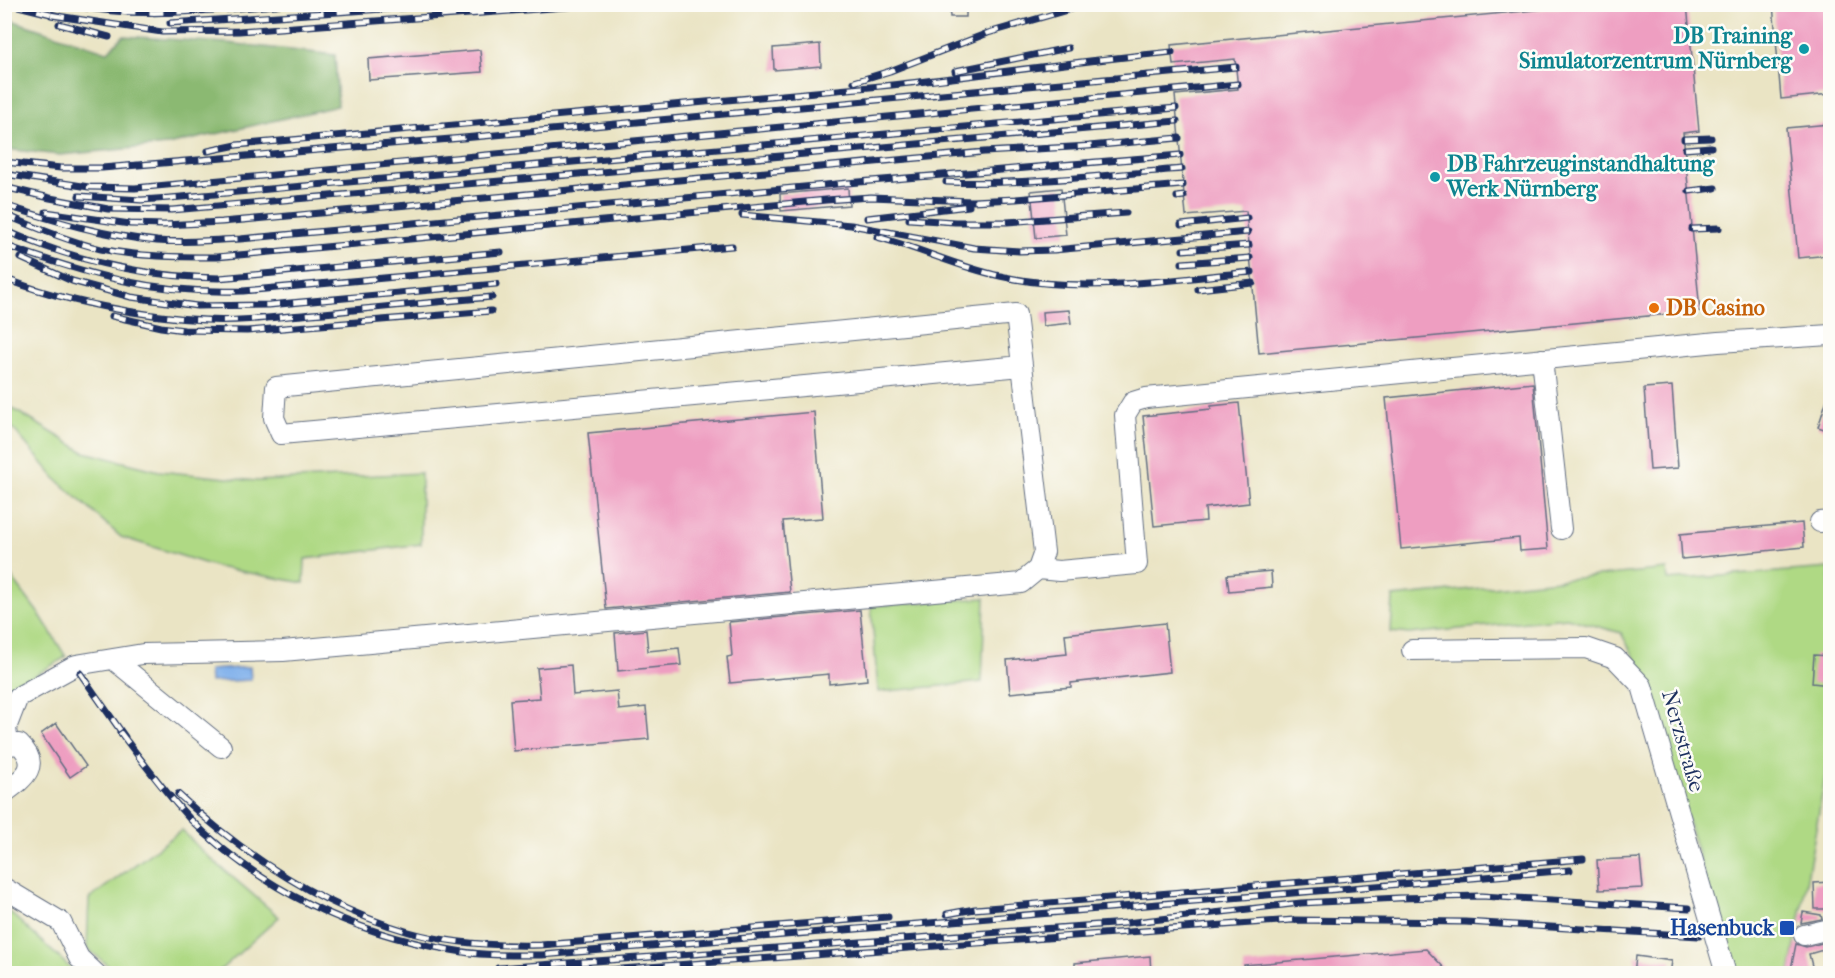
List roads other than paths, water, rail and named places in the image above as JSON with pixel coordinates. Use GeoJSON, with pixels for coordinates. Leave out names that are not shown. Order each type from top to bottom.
{"type":"FeatureCollection","features":[{"type":"Feature","properties":{"kind":"street"},"geometry":{"type":"LineString","coordinates":[[4,793],[27,775],[31,762],[28,753],[19,744],[6,747],[6,728],[18,697],[76,665],[143,654],[283,651],[1020,582],[1038,569],[1044,552],[1016,314],[276,387],[274,418],[281,434],[1022,366]]}},
{"type":"Feature","properties":{"kind":"street"},"geometry":{"type":"LineString","coordinates":[[1038,569],[1059,571],[1137,564],[1125,415],[1133,402],[1146,398],[1718,342],[1830,335]]}},
{"type":"Feature","properties":{"kind":"street"},"geometry":{"type":"LineString","coordinates":[[1542,359],[1561,529]]}},
{"type":"Feature","properties":{"kind":"street","name":"Nerzstraße"},"geometry":{"type":"LineString","coordinates":[[1412,651],[1586,648],[1615,658],[1642,686],[1726,974]]}},
{"type":"Feature","properties":{"kind":"street"},"geometry":{"type":"LineString","coordinates":[[113,659],[221,747]]}},
{"type":"Feature","properties":{"kind":"street"},"geometry":{"type":"LineString","coordinates":[[5,888],[61,922],[80,958],[96,974]]}},
{"type":"Feature","properties":{"kind":"street"},"geometry":{"type":"LineString","coordinates":[[1804,935],[1830,929]]}},
{"type":"Feature","properties":{"kind":"water"},"geometry":{"type":"Polygon","coordinates":[[[250,667],[251,680],[210,682],[209,670],[250,667]]]}},
{"type":"Feature","properties":{"kind":"railway"},"geometry":{"type":"LineString","coordinates":[[10,4],[59,16]]}},
{"type":"Feature","properties":{"kind":"railway"},"geometry":{"type":"LineString","coordinates":[[66,4],[93,9],[148,13],[287,4]]}},
{"type":"Feature","properties":{"kind":"railway"},"geometry":{"type":"LineString","coordinates":[[170,23],[459,4]]}},
{"type":"Feature","properties":{"kind":"railway"},"geometry":{"type":"LineString","coordinates":[[51,15],[162,32],[239,31],[606,4]]}},
{"type":"Feature","properties":{"kind":"railway"},"geometry":{"type":"LineString","coordinates":[[854,82],[890,71],[988,33],[1088,4]]}},
{"type":"Feature","properties":{"kind":"railway"},"geometry":{"type":"LineString","coordinates":[[59,24],[109,37]]}},
{"type":"Feature","properties":{"kind":"railway"},"geometry":{"type":"LineString","coordinates":[[955,71],[1068,48]]}},
{"type":"Feature","properties":{"kind":"railway"},"geometry":{"type":"LineString","coordinates":[[208,151],[237,145],[892,85],[1172,52]]}},
{"type":"Feature","properties":{"kind":"railway"},"geometry":{"type":"LineString","coordinates":[[4,162],[61,168],[102,168],[463,138],[1236,67]]}},
{"type":"Feature","properties":{"kind":"railway"},"geometry":{"type":"LineString","coordinates":[[4,174],[89,187],[135,188],[1238,84]]}},
{"type":"Feature","properties":{"kind":"railway"},"geometry":{"type":"LineString","coordinates":[[79,196],[141,200],[170,198],[1176,108]]}},
{"type":"Feature","properties":{"kind":"railway"},"geometry":{"type":"LineString","coordinates":[[4,187],[108,209],[172,210],[1177,121]]}},
{"type":"Feature","properties":{"kind":"railway"},"geometry":{"type":"LineString","coordinates":[[46,212],[130,224],[222,222],[984,152],[1179,138]]}},
{"type":"Feature","properties":{"kind":"railway"},"geometry":{"type":"LineString","coordinates":[[1684,139],[1711,138]]}},
{"type":"Feature","properties":{"kind":"railway"},"geometry":{"type":"LineString","coordinates":[[1685,149],[1711,147]]}},
{"type":"Feature","properties":{"kind":"railway"},"geometry":{"type":"LineString","coordinates":[[4,205],[99,232],[178,242],[240,239],[1180,155]]}},
{"type":"Feature","properties":{"kind":"railway"},"geometry":{"type":"LineString","coordinates":[[946,182],[1035,181],[1182,169]]}},
{"type":"Feature","properties":{"kind":"railway"},"geometry":{"type":"LineString","coordinates":[[4,214],[52,234],[115,252],[173,257],[217,257],[826,200],[871,197],[972,201],[1183,185]]}},
{"type":"Feature","properties":{"kind":"railway"},"geometry":{"type":"LineString","coordinates":[[1689,191],[1715,188]]}},
{"type":"Feature","properties":{"kind":"railway"},"geometry":{"type":"LineString","coordinates":[[1177,197],[1184,196]]}},
{"type":"Feature","properties":{"kind":"railway"},"geometry":{"type":"LineString","coordinates":[[867,218],[969,206]]}},
{"type":"Feature","properties":{"kind":"railway"},"geometry":{"type":"LineString","coordinates":[[909,219],[1007,222],[1126,213]]}},
{"type":"Feature","properties":{"kind":"railway"},"geometry":{"type":"LineString","coordinates":[[742,215],[851,225],[974,248],[1019,251],[1054,250],[1248,232]]}},
{"type":"Feature","properties":{"kind":"railway"},"geometry":{"type":"LineString","coordinates":[[1181,225],[1247,218]]}},
{"type":"Feature","properties":{"kind":"railway"},"geometry":{"type":"LineString","coordinates":[[1692,229],[1719,228]]}},
{"type":"Feature","properties":{"kind":"railway"},"geometry":{"type":"LineString","coordinates":[[4,230],[83,259],[136,271],[191,277],[219,278],[501,252]]}},
{"type":"Feature","properties":{"kind":"railway"},"geometry":{"type":"LineString","coordinates":[[877,237],[984,272],[1031,282],[1126,284],[1252,272]]}},
{"type":"Feature","properties":{"kind":"railway"},"geometry":{"type":"LineString","coordinates":[[4,245],[93,274],[150,286],[210,291],[243,291],[732,246]]}},
{"type":"Feature","properties":{"kind":"railway"},"geometry":{"type":"LineString","coordinates":[[1183,250],[1249,245]]}},
{"type":"Feature","properties":{"kind":"railway"},"geometry":{"type":"LineString","coordinates":[[21,258],[72,281],[131,297],[197,306],[269,305],[496,284]]}},
{"type":"Feature","properties":{"kind":"railway"},"geometry":{"type":"LineString","coordinates":[[1182,263],[1250,258]]}},
{"type":"Feature","properties":{"kind":"railway"},"geometry":{"type":"LineString","coordinates":[[4,278],[77,301],[156,315],[205,320],[265,318],[492,297]]}},
{"type":"Feature","properties":{"kind":"railway"},"geometry":{"type":"LineString","coordinates":[[1198,289],[1253,283]]}},
{"type":"Feature","properties":{"kind":"railway"},"geometry":{"type":"LineString","coordinates":[[112,316],[184,330],[247,331],[491,311]]}},
{"type":"Feature","properties":{"kind":"railway"},"geometry":{"type":"LineString","coordinates":[[80,673],[125,737]]}},
{"type":"Feature","properties":{"kind":"railway"},"geometry":{"type":"LineString","coordinates":[[120,732],[189,818],[245,866],[277,886],[344,920],[379,932],[415,943],[474,953],[542,955],[1570,870]]}},
{"type":"Feature","properties":{"kind":"railway"},"geometry":{"type":"LineString","coordinates":[[178,794],[257,858],[315,893],[345,908],[409,932],[458,942],[541,945],[888,917]]}},
{"type":"Feature","properties":{"kind":"railway"},"geometry":{"type":"LineString","coordinates":[[947,914],[975,909],[1583,859]]}},
{"type":"Feature","properties":{"kind":"railway"},"geometry":{"type":"LineString","coordinates":[[498,968],[1126,923],[1301,903],[1399,898],[1481,896],[1689,908]]}},
{"type":"Feature","properties":{"kind":"railway"},"geometry":{"type":"LineString","coordinates":[[553,974],[1293,920],[1465,922],[1699,936]]}},
{"type":"Feature","properties":{"kind":"place","name":"DB Training Simulatorzentrum Nürnberg"},"geometry":{"type":"Point","coordinates":[1804,49]}},
{"type":"Feature","properties":{"kind":"place","name":"DB Fahrzeuginstandhaltung Werk Nürnberg"},"geometry":{"type":"Point","coordinates":[1435,177]}},
{"type":"Feature","properties":{"kind":"place","name":"DB Casino"},"geometry":{"type":"Point","coordinates":[1654,308]}},
{"type":"Feature","properties":{"kind":"place","name":"Hasenbuck"},"geometry":{"type":"Point","coordinates":[1787,928]}}]}
